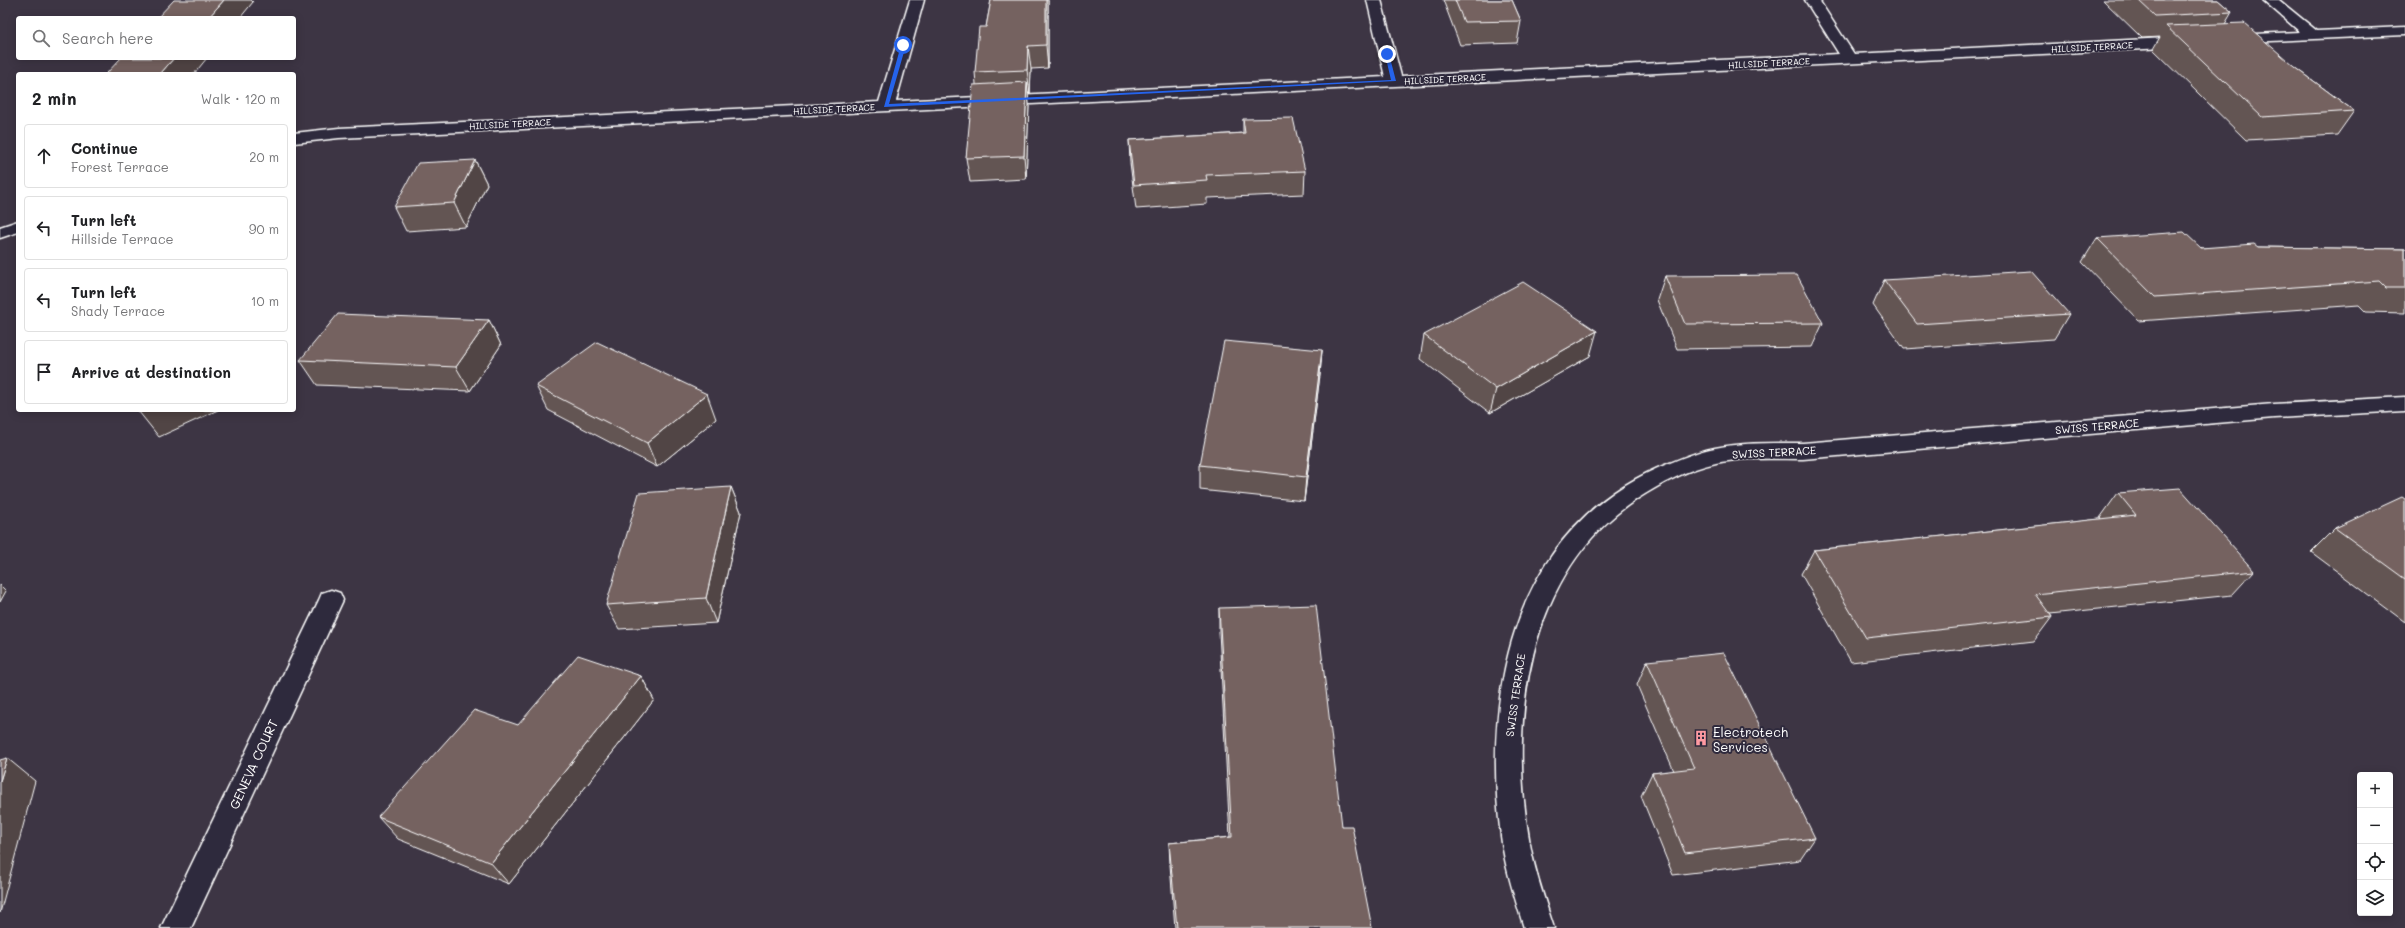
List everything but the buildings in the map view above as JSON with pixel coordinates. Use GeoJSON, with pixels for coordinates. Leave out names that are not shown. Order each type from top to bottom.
{"type":"FeatureCollection","features":[{"type":"Feature","properties":{"kind":"street"},"geometry":{"type":"LineString","coordinates":[[886,106],[917,0]]}},
{"type":"Feature","properties":{"kind":"street"},"geometry":{"type":"LineString","coordinates":[[1374,0],[1394,81]]}},
{"type":"Feature","properties":{"kind":"street"},"geometry":{"type":"LineString","coordinates":[[1812,0],[1850,59]]}},
{"type":"Feature","properties":{"kind":"street"},"geometry":{"type":"LineString","coordinates":[[2270,0],[2314,36]]}},
{"type":"Feature","properties":{"kind":"street"},"geometry":{"type":"LineString","coordinates":[[2220,41],[2405,32]]}},
{"type":"Feature","properties":{"kind":"street","name":"HILLSIDE TERRACE"},"geometry":{"type":"LineString","coordinates":[[296,138],[339,133],[2204,41]]}},
{"type":"Feature","properties":{"kind":"street"},"geometry":{"type":"LineString","coordinates":[[0,232],[16,227]]}},
{"type":"Feature","properties":{"kind":"street","name":"SWISS TERRACE"},"geometry":{"type":"LineString","coordinates":[[1539,928],[1518,855],[1513,824],[1508,737],[1517,661],[1538,597],[1568,546],[1608,505],[1653,476],[1705,458],[1743,452],[1803,451],[2266,412],[2405,404]]}},
{"type":"Feature","properties":{"kind":"street","name":"GENEVA COURT"},"geometry":{"type":"LineString","coordinates":[[176,928],[331,600]]}},
{"type":"Feature","properties":{"kind":"place","name":"Electrotech Services"},"geometry":{"type":"Point","coordinates":[1701,738]}},
{"type":"Feature","properties":{"kind":"route"},"geometry":{"type":"LineString","coordinates":[[903,45],[886,106],[1394,81],[1387,54]]}}]}
